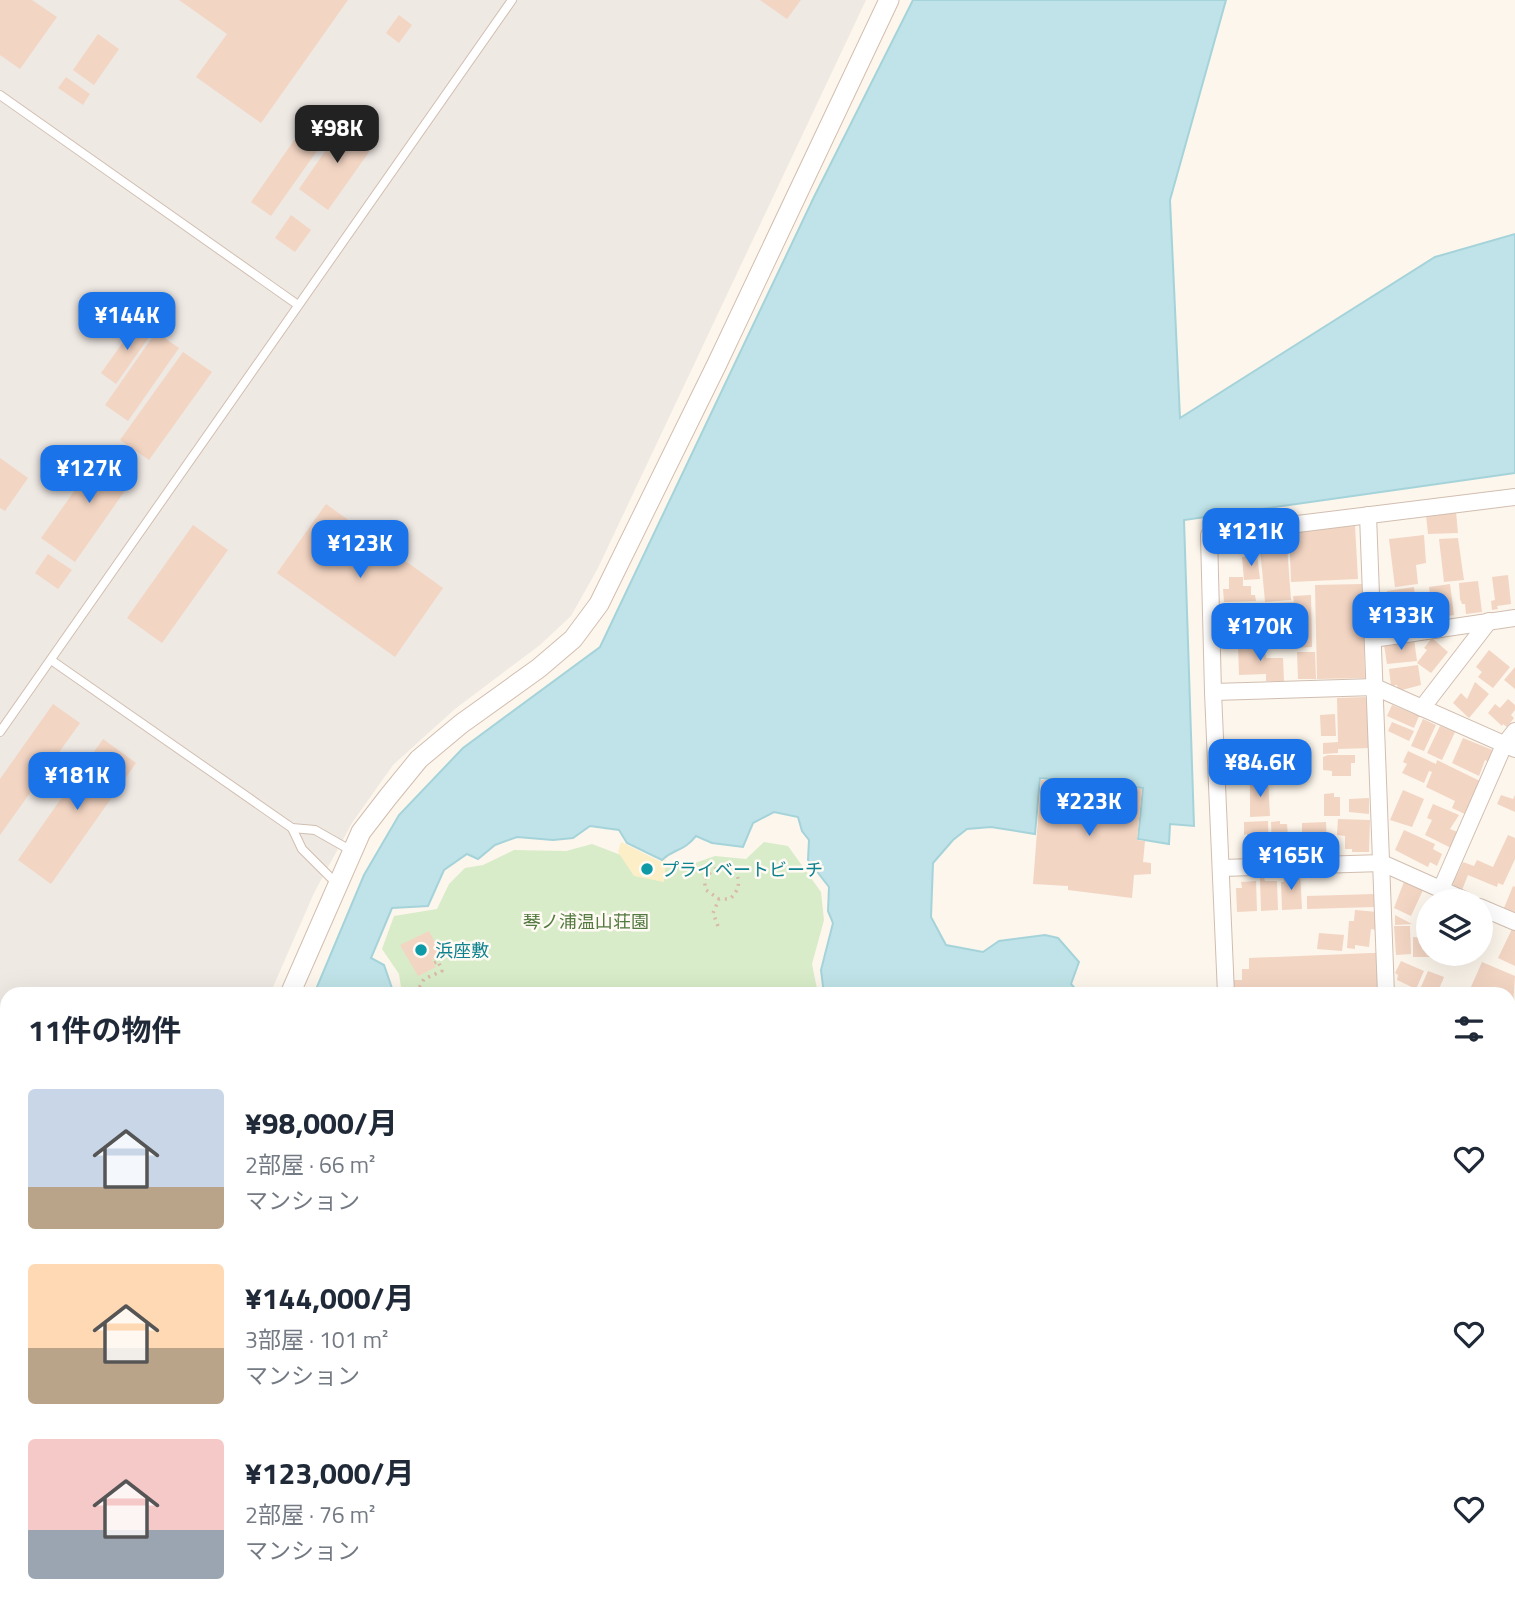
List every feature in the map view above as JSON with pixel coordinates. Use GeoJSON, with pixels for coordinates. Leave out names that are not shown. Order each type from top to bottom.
{"type":"FeatureCollection","features":[{"type":"Feature","properties":{"kind":"street"},"geometry":{"type":"LineString","coordinates":[[293,987],[361,832],[419,759],[461,724],[548,661],[573,639],[599,604],[716,366],[889,0]]}},
{"type":"Feature","properties":{"kind":"street"},"geometry":{"type":"LineString","coordinates":[[1226,987],[1209,535],[1515,496]]}},
{"type":"Feature","properties":{"kind":"street"},"geometry":{"type":"LineString","coordinates":[[1368,515],[1387,987]]}},
{"type":"Feature","properties":{"kind":"street"},"geometry":{"type":"LineString","coordinates":[[1373,639],[1515,618]]}},
{"type":"Feature","properties":{"kind":"street"},"geometry":{"type":"LineString","coordinates":[[1422,708],[1489,621]]}},
{"type":"Feature","properties":{"kind":"street"},"geometry":{"type":"LineString","coordinates":[[1213,692],[1375,687],[1510,747]]}},
{"type":"Feature","properties":{"kind":"street"},"geometry":{"type":"LineString","coordinates":[[1221,867],[1382,863],[1440,889],[1510,747],[1515,731]]}},
{"type":"Feature","properties":{"kind":"street"},"geometry":{"type":"LineString","coordinates":[[1493,913],[1515,922]]}},
{"type":"Feature","properties":{"kind":"lane"},"geometry":{"type":"LineString","coordinates":[[0,732],[512,0]]}},
{"type":"Feature","properties":{"kind":"lane"},"geometry":{"type":"LineString","coordinates":[[0,95],[298,305]]}},
{"type":"Feature","properties":{"kind":"lane"},"geometry":{"type":"LineString","coordinates":[[51,660],[292,828],[302,849],[337,884]]}},
{"type":"Feature","properties":{"kind":"lane"},"geometry":{"type":"LineString","coordinates":[[292,828],[315,830],[352,851]]}},
{"type":"Feature","properties":{"kind":"path"},"geometry":{"type":"LineString","coordinates":[[724,866],[735,870],[739,879],[738,891],[730,900],[719,899],[706,890],[704,879],[714,868],[724,866]]}},
{"type":"Feature","properties":{"kind":"path"},"geometry":{"type":"LineString","coordinates":[[718,926],[713,913],[719,899]]}},
{"type":"Feature","properties":{"kind":"path"},"geometry":{"type":"LineString","coordinates":[[420,987],[424,979],[442,971],[438,961],[434,963]]}},
{"type":"Feature","properties":{"kind":"shaded area"},"geometry":{"type":"Polygon","coordinates":[[[0,0],[866,0],[598,568],[571,616],[540,645],[455,709],[393,765],[352,823],[314,893],[273,987],[0,987],[0,0]]]}},
{"type":"Feature","properties":{"kind":"green space","name":"琴ノ浦温山荘園"},"geometry":{"type":"Polygon","coordinates":[[[764,842],[788,846],[821,892],[824,920],[812,964],[817,987],[401,987],[399,974],[382,949],[394,916],[437,909],[449,884],[465,868],[483,865],[514,850],[566,851],[592,844],[655,868],[686,866],[715,856],[746,859],[764,842]]]}},
{"type":"Feature","properties":{"kind":"sand","name":"プライベートビーチ"},"geometry":{"type":"Polygon","coordinates":[[[621,842],[659,861],[666,860],[664,882],[634,876],[618,852],[621,842]]]}},
{"type":"Feature","properties":{"kind":"water"},"geometry":{"type":"Polygon","coordinates":[[[913,0],[1226,0],[1170,200],[1180,418],[1435,257],[1515,234],[1515,473],[1184,520],[1194,826],[1170,824],[1169,844],[1138,839],[1143,788],[1040,778],[1035,834],[991,827],[967,829],[953,840],[933,863],[931,917],[946,945],[983,952],[999,941],[1045,935],[1058,938],[1079,962],[1071,984],[1074,987],[823,987],[821,970],[833,923],[828,911],[829,887],[808,860],[809,840],[802,831],[798,817],[774,812],[753,823],[743,847],[712,843],[696,836],[687,845],[662,860],[627,843],[619,830],[590,826],[573,838],[553,840],[517,837],[495,845],[478,859],[467,854],[444,870],[428,906],[392,908],[371,958],[384,965],[392,987],[317,987],[364,875],[399,815],[463,748],[600,647],[814,197],[913,0]]]}},
{"type":"Feature","properties":{"kind":"building"},"geometry":{"type":"Polygon","coordinates":[[[0,0],[32,0],[57,17],[20,69],[0,55],[0,0]]]}},
{"type":"Feature","properties":{"kind":"building"},"geometry":{"type":"Polygon","coordinates":[[[179,0],[348,0],[261,123],[196,77],[227,34],[179,0]]]}},
{"type":"Feature","properties":{"kind":"building"},"geometry":{"type":"Polygon","coordinates":[[[760,0],[801,0],[787,19],[760,0]]]}},
{"type":"Feature","properties":{"kind":"building"},"geometry":{"type":"Polygon","coordinates":[[[399,15],[412,25],[399,43],[386,33],[399,15]]]}},
{"type":"Feature","properties":{"kind":"building"},"geometry":{"type":"Polygon","coordinates":[[[98,34],[119,49],[94,85],[73,70],[98,34]]]}},
{"type":"Feature","properties":{"kind":"building"},"geometry":{"type":"Polygon","coordinates":[[[66,77],[90,94],[83,105],[58,88],[66,77]]]}},
{"type":"Feature","properties":{"kind":"building"},"geometry":{"type":"Polygon","coordinates":[[[311,116],[331,131],[271,216],[251,202],[311,116]]]}},
{"type":"Feature","properties":{"kind":"building"},"geometry":{"type":"Polygon","coordinates":[[[346,121],[376,142],[328,210],[299,189],[346,121]]]}},
{"type":"Feature","properties":{"kind":"building"},"geometry":{"type":"Polygon","coordinates":[[[291,215],[311,230],[295,252],[275,238],[291,215]]]}},
{"type":"Feature","properties":{"kind":"building"},"geometry":{"type":"Polygon","coordinates":[[[139,320],[154,330],[116,384],[101,373],[139,320]]]}},
{"type":"Feature","properties":{"kind":"building"},"geometry":{"type":"Polygon","coordinates":[[[156,332],[179,348],[128,421],[105,405],[156,332]]]}},
{"type":"Feature","properties":{"kind":"building"},"geometry":{"type":"Polygon","coordinates":[[[183,352],[212,372],[149,460],[120,440],[183,352]]]}},
{"type":"Feature","properties":{"kind":"building"},"geometry":{"type":"Polygon","coordinates":[[[104,449],[138,472],[75,562],[41,538],[104,449]]]}},
{"type":"Feature","properties":{"kind":"building"},"geometry":{"type":"Polygon","coordinates":[[[0,458],[28,478],[5,511],[0,508],[0,458]]]}},
{"type":"Feature","properties":{"kind":"building"},"geometry":{"type":"Polygon","coordinates":[[[326,504],[443,588],[395,657],[277,573],[326,504]]]}},
{"type":"Feature","properties":{"kind":"building"},"geometry":{"type":"Polygon","coordinates":[[[1456,512],[1458,533],[1428,534],[1426,515],[1456,512]]]}},
{"type":"Feature","properties":{"kind":"building"},"geometry":{"type":"Polygon","coordinates":[[[193,525],[228,550],[162,643],[127,618],[193,525]]]}},
{"type":"Feature","properties":{"kind":"building"},"geometry":{"type":"Polygon","coordinates":[[[1355,526],[1358,579],[1291,582],[1289,529],[1355,526]]]}},
{"type":"Feature","properties":{"kind":"building"},"geometry":{"type":"Polygon","coordinates":[[[1424,535],[1426,563],[1416,565],[1418,584],[1395,587],[1389,539],[1424,535]]]}},
{"type":"Feature","properties":{"kind":"building"},"geometry":{"type":"Polygon","coordinates":[[[1458,538],[1464,580],[1444,582],[1439,539],[1458,538]]]}},
{"type":"Feature","properties":{"kind":"building"},"geometry":{"type":"Polygon","coordinates":[[[1287,546],[1291,600],[1265,602],[1260,548],[1287,546]]]}},
{"type":"Feature","properties":{"kind":"building"},"geometry":{"type":"Polygon","coordinates":[[[48,554],[72,570],[58,589],[35,573],[48,554]]]}},
{"type":"Feature","properties":{"kind":"building"},"geometry":{"type":"Polygon","coordinates":[[[1257,555],[1260,579],[1244,580],[1242,557],[1257,555]]]}},
{"type":"Feature","properties":{"kind":"building"},"geometry":{"type":"Polygon","coordinates":[[[1508,575],[1511,604],[1497,606],[1498,609],[1492,610],[1491,601],[1495,600],[1492,577],[1508,575]]]}},
{"type":"Feature","properties":{"kind":"building"},"geometry":{"type":"Polygon","coordinates":[[[1229,577],[1243,577],[1243,586],[1251,586],[1251,595],[1255,595],[1256,601],[1224,602],[1223,589],[1229,589],[1229,577]]]}},
{"type":"Feature","properties":{"kind":"building"},"geometry":{"type":"Polygon","coordinates":[[[1478,581],[1482,612],[1466,614],[1465,604],[1462,604],[1460,599],[1459,583],[1478,581]]]}},
{"type":"Feature","properties":{"kind":"building"},"geometry":{"type":"Polygon","coordinates":[[[1362,584],[1365,678],[1317,679],[1315,585],[1362,584]]]}},
{"type":"Feature","properties":{"kind":"building"},"geometry":{"type":"Polygon","coordinates":[[[1450,584],[1454,615],[1441,617],[1440,609],[1432,610],[1429,587],[1450,584]]]}},
{"type":"Feature","properties":{"kind":"building"},"geometry":{"type":"Polygon","coordinates":[[[1414,587],[1418,620],[1390,623],[1388,608],[1396,607],[1395,603],[1389,604],[1387,591],[1414,587]]]}},
{"type":"Feature","properties":{"kind":"building"},"geometry":{"type":"Polygon","coordinates":[[[1311,595],[1312,647],[1295,648],[1294,617],[1223,618],[1223,606],[1294,602],[1293,596],[1311,595]]]}},
{"type":"Feature","properties":{"kind":"building"},"geometry":{"type":"Polygon","coordinates":[[[1432,638],[1448,652],[1431,673],[1417,663],[1432,638]]]}},
{"type":"Feature","properties":{"kind":"building"},"geometry":{"type":"Polygon","coordinates":[[[1414,639],[1417,661],[1387,664],[1384,645],[1414,639]]]}},
{"type":"Feature","properties":{"kind":"building"},"geometry":{"type":"Polygon","coordinates":[[[1265,644],[1266,658],[1283,658],[1284,681],[1266,681],[1266,674],[1239,675],[1238,645],[1265,644]]]}},
{"type":"Feature","properties":{"kind":"building"},"geometry":{"type":"Polygon","coordinates":[[[1489,650],[1510,667],[1493,688],[1478,677],[1482,672],[1476,667],[1489,650]]]}},
{"type":"Feature","properties":{"kind":"building"},"geometry":{"type":"Polygon","coordinates":[[[1297,652],[1315,652],[1316,679],[1298,679],[1297,652]]]}},
{"type":"Feature","properties":{"kind":"building"},"geometry":{"type":"Polygon","coordinates":[[[1418,665],[1421,685],[1398,691],[1397,685],[1391,686],[1389,669],[1418,665]]]}},
{"type":"Feature","properties":{"kind":"building"},"geometry":{"type":"Polygon","coordinates":[[[1515,667],[1515,689],[1504,680],[1515,667]]]}},
{"type":"Feature","properties":{"kind":"building"},"geometry":{"type":"Polygon","coordinates":[[[1475,682],[1489,694],[1469,718],[1453,703],[1461,693],[1467,699],[1475,682]]]}},
{"type":"Feature","properties":{"kind":"building"},"geometry":{"type":"Polygon","coordinates":[[[1365,697],[1368,700],[1370,748],[1338,749],[1338,753],[1323,754],[1323,743],[1338,742],[1337,698],[1365,697]]]}},
{"type":"Feature","properties":{"kind":"building"},"geometry":{"type":"Polygon","coordinates":[[[1508,699],[1515,705],[1515,710],[1511,715],[1514,718],[1507,727],[1503,724],[1502,726],[1488,713],[1495,704],[1500,708],[1508,699]]]}},
{"type":"Feature","properties":{"kind":"building"},"geometry":{"type":"Polygon","coordinates":[[[53,704],[80,723],[0,835],[0,779],[53,704]]]}},
{"type":"Feature","properties":{"kind":"building"},"geometry":{"type":"Polygon","coordinates":[[[1392,705],[1419,716],[1414,728],[1387,716],[1392,705]]]}},
{"type":"Feature","properties":{"kind":"building"},"geometry":{"type":"Polygon","coordinates":[[[1335,714],[1336,736],[1321,736],[1320,715],[1335,714]]]}},
{"type":"Feature","properties":{"kind":"building"},"geometry":{"type":"Polygon","coordinates":[[[1423,719],[1436,725],[1424,751],[1411,746],[1423,719]]]}},
{"type":"Feature","properties":{"kind":"building"},"geometry":{"type":"Polygon","coordinates":[[[1392,722],[1414,731],[1409,741],[1388,731],[1392,722]]]}},
{"type":"Feature","properties":{"kind":"building"},"geometry":{"type":"Polygon","coordinates":[[[1440,726],[1455,732],[1442,760],[1427,753],[1440,726]]]}},
{"type":"Feature","properties":{"kind":"building"},"geometry":{"type":"Polygon","coordinates":[[[1463,738],[1495,751],[1489,762],[1485,760],[1479,776],[1452,763],[1463,738]]]}},
{"type":"Feature","properties":{"kind":"building"},"geometry":{"type":"Polygon","coordinates":[[[103,739],[136,763],[51,884],[18,860],[103,739]]]}},
{"type":"Feature","properties":{"kind":"building"},"geometry":{"type":"Polygon","coordinates":[[[1408,751],[1436,764],[1437,760],[1484,783],[1467,815],[1452,808],[1455,801],[1426,787],[1432,772],[1429,771],[1424,783],[1402,773],[1407,764],[1403,762],[1408,751]]]}},
{"type":"Feature","properties":{"kind":"building"},"geometry":{"type":"Polygon","coordinates":[[[1355,755],[1355,763],[1351,763],[1351,776],[1332,776],[1332,771],[1323,770],[1323,757],[1355,755]]]}},
{"type":"Feature","properties":{"kind":"building"},"geometry":{"type":"Polygon","coordinates":[[[1041,780],[1142,789],[1137,840],[1145,841],[1143,862],[1151,863],[1151,874],[1134,875],[1132,898],[1068,890],[1068,886],[1033,884],[1041,780]]]}},
{"type":"Feature","properties":{"kind":"building"},"geometry":{"type":"Polygon","coordinates":[[[1268,780],[1270,816],[1250,817],[1250,781],[1268,780]]]}},
{"type":"Feature","properties":{"kind":"building"},"geometry":{"type":"Polygon","coordinates":[[[1403,790],[1424,799],[1412,827],[1390,820],[1403,790]]]}},
{"type":"Feature","properties":{"kind":"building"},"geometry":{"type":"Polygon","coordinates":[[[1334,793],[1334,797],[1340,797],[1340,816],[1324,816],[1324,794],[1334,793]]]}},
{"type":"Feature","properties":{"kind":"building"},"geometry":{"type":"Polygon","coordinates":[[[1501,795],[1513,799],[1515,795],[1515,812],[1497,804],[1501,795]]]}},
{"type":"Feature","properties":{"kind":"building"},"geometry":{"type":"Polygon","coordinates":[[[1369,798],[1369,814],[1349,812],[1349,799],[1369,798]]]}},
{"type":"Feature","properties":{"kind":"building"},"geometry":{"type":"Polygon","coordinates":[[[1433,804],[1459,815],[1450,829],[1460,833],[1453,849],[1425,835],[1432,820],[1427,818],[1433,804]]]}},
{"type":"Feature","properties":{"kind":"building"},"geometry":{"type":"Polygon","coordinates":[[[1338,819],[1370,820],[1369,852],[1352,852],[1352,849],[1345,849],[1345,836],[1337,835],[1338,819]]]}},
{"type":"Feature","properties":{"kind":"building"},"geometry":{"type":"Polygon","coordinates":[[[1268,821],[1269,851],[1247,852],[1244,822],[1268,821]]]}},
{"type":"Feature","properties":{"kind":"building"},"geometry":{"type":"Polygon","coordinates":[[[1280,821],[1280,824],[1287,824],[1289,849],[1272,848],[1271,822],[1280,821]]]}},
{"type":"Feature","properties":{"kind":"building"},"geometry":{"type":"Polygon","coordinates":[[[1326,822],[1327,850],[1307,851],[1307,837],[1302,837],[1302,823],[1326,822]]]}},
{"type":"Feature","properties":{"kind":"building"},"geometry":{"type":"Polygon","coordinates":[[[1404,830],[1435,844],[1433,849],[1442,854],[1437,866],[1430,862],[1428,867],[1395,850],[1404,830]]]}},
{"type":"Feature","properties":{"kind":"building"},"geometry":{"type":"Polygon","coordinates":[[[1508,835],[1515,838],[1515,859],[1503,885],[1498,883],[1497,887],[1468,875],[1462,889],[1454,887],[1453,883],[1463,862],[1474,866],[1477,860],[1493,867],[1508,835]]]}},
{"type":"Feature","properties":{"kind":"building"},"geometry":{"type":"Polygon","coordinates":[[[1283,873],[1300,873],[1302,909],[1282,910],[1283,873]]]}},
{"type":"Feature","properties":{"kind":"building"},"geometry":{"type":"Polygon","coordinates":[[[1260,878],[1277,881],[1278,910],[1261,911],[1260,878]]]}},
{"type":"Feature","properties":{"kind":"building"},"geometry":{"type":"Polygon","coordinates":[[[1405,879],[1424,888],[1416,889],[1416,905],[1411,916],[1394,908],[1405,879]]]}},
{"type":"Feature","properties":{"kind":"building"},"geometry":{"type":"Polygon","coordinates":[[[1256,881],[1257,911],[1237,912],[1236,888],[1242,888],[1241,882],[1256,881]]]}},
{"type":"Feature","properties":{"kind":"building"},"geometry":{"type":"Polygon","coordinates":[[[1513,886],[1515,887],[1515,913],[1504,908],[1513,886]]]}},
{"type":"Feature","properties":{"kind":"building"},"geometry":{"type":"Polygon","coordinates":[[[1374,894],[1375,907],[1307,909],[1307,896],[1374,894]]]}},
{"type":"Feature","properties":{"kind":"building"},"geometry":{"type":"Polygon","coordinates":[[[1355,910],[1378,912],[1376,930],[1371,929],[1369,947],[1355,945],[1355,949],[1347,948],[1349,921],[1354,921],[1355,910]]]}},
{"type":"Feature","properties":{"kind":"building"},"geometry":{"type":"Polygon","coordinates":[[[1395,915],[1412,924],[1395,925],[1395,915]]]}},
{"type":"Feature","properties":{"kind":"building"},"geometry":{"type":"Polygon","coordinates":[[[1394,926],[1410,926],[1411,954],[1396,955],[1394,926]]]}},
{"type":"Feature","properties":{"kind":"building"},"geometry":{"type":"Polygon","coordinates":[[[1512,929],[1515,930],[1515,966],[1498,958],[1512,929]]]}},
{"type":"Feature","properties":{"kind":"building","name":"浜座敷"},"geometry":{"type":"Polygon","coordinates":[[[429,931],[441,954],[432,960],[436,967],[418,976],[400,945],[429,931]]]}},
{"type":"Feature","properties":{"kind":"building"},"geometry":{"type":"Polygon","coordinates":[[[1319,933],[1344,935],[1342,951],[1317,949],[1319,933]]]}},
{"type":"Feature","properties":{"kind":"building"},"geometry":{"type":"Polygon","coordinates":[[[1413,937],[1416,937],[1416,957],[1413,957],[1413,937]]]}},
{"type":"Feature","properties":{"kind":"building"},"geometry":{"type":"Polygon","coordinates":[[[1377,953],[1378,987],[1234,987],[1234,980],[1242,980],[1242,969],[1249,969],[1249,958],[1377,953]]]}},
{"type":"Feature","properties":{"kind":"building"},"geometry":{"type":"Polygon","coordinates":[[[1401,961],[1424,971],[1417,987],[1397,980],[1398,975],[1395,973],[1401,961]]]}},
{"type":"Feature","properties":{"kind":"building"},"geometry":{"type":"Polygon","coordinates":[[[1480,966],[1491,966],[1515,976],[1514,987],[1471,987],[1480,966]]]}},
{"type":"Feature","properties":{"kind":"building"},"geometry":{"type":"Polygon","coordinates":[[[1428,971],[1444,977],[1440,987],[1421,987],[1428,971]]]}},
{"type":"Feature","properties":{"kind":"place","name":"プライベートビーチ"},"geometry":{"type":"Point","coordinates":[647,869]}},
{"type":"Feature","properties":{"kind":"place","name":"浜座敷"},"geometry":{"type":"Point","coordinates":[421,950]}}]}
